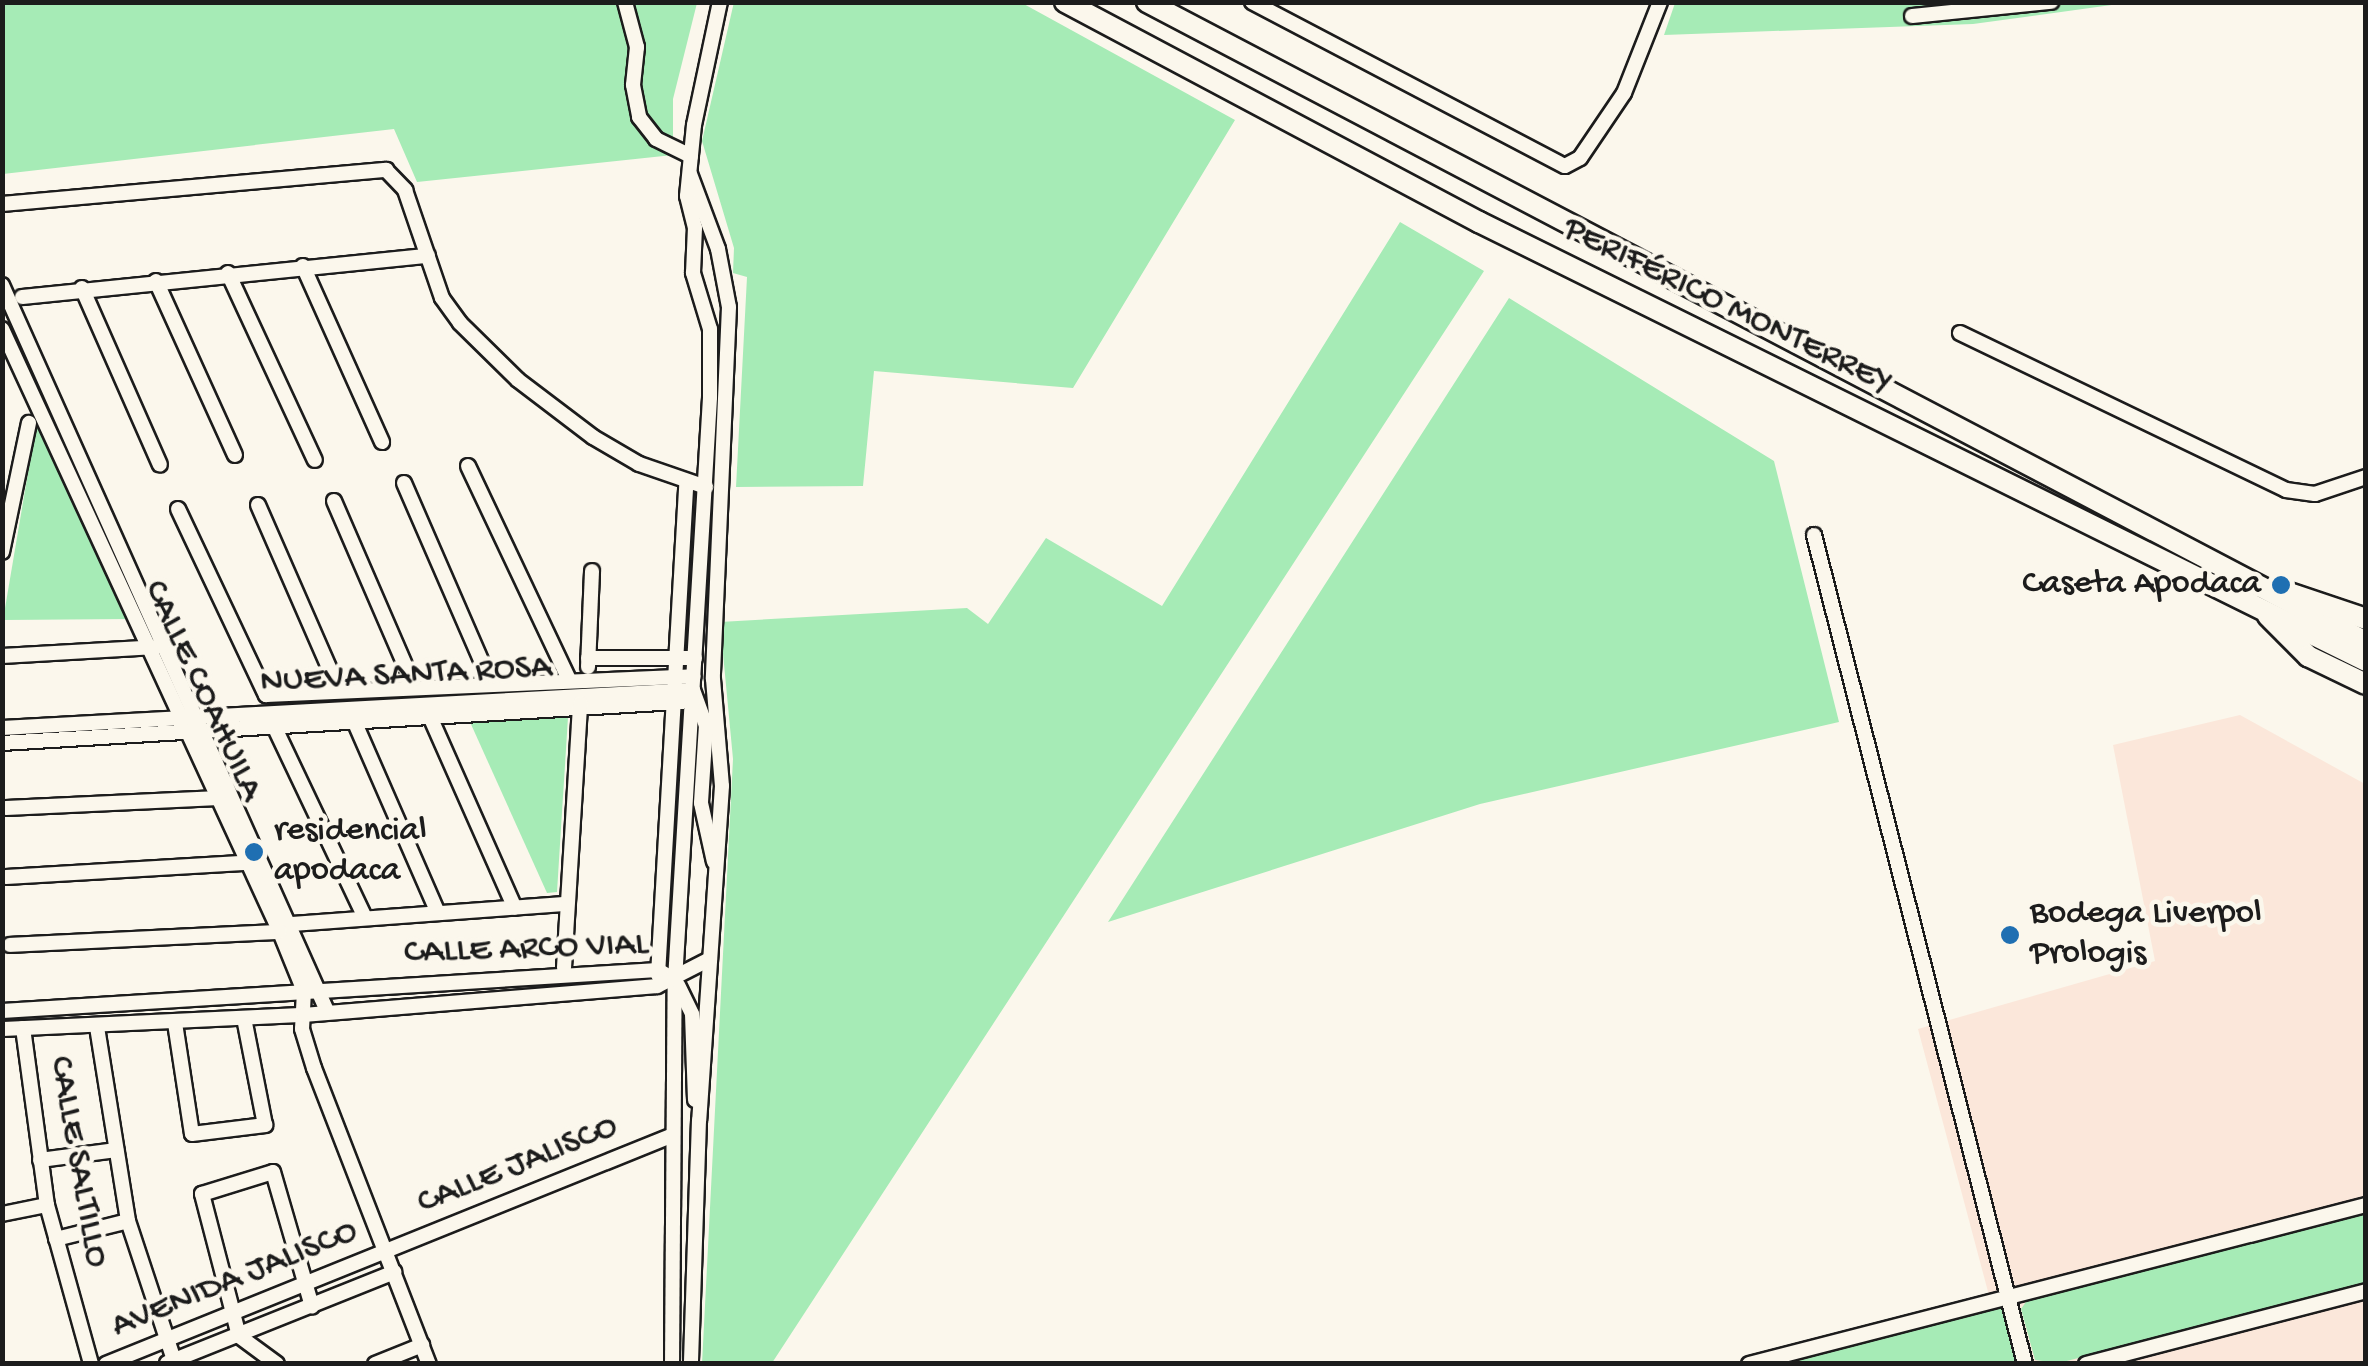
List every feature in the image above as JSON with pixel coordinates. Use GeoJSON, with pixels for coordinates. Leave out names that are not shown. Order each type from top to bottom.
{"type":"FeatureCollection","features":[{"type":"Feature","properties":{"kind":"highway","name":"PERIFÉRICO MONTERREY"},"geometry":{"type":"LineString","coordinates":[[1065,2],[1480,222],[2366,661]]}},
{"type":"Feature","properties":{"kind":"highway","name":"PERIFÉRICO MONTERREY"},"geometry":{"type":"LineString","coordinates":[[1147,2],[2274,589],[2366,642]]}},
{"type":"Feature","properties":{"kind":"highway"},"geometry":{"type":"LineString","coordinates":[[2274,589],[2318,598],[2366,618]]}},
{"type":"Feature","properties":{"kind":"highway"},"geometry":{"type":"LineString","coordinates":[[2265,610],[2308,656],[2366,684]]}},
{"type":"Feature","properties":{"kind":"street"},"geometry":{"type":"LineString","coordinates":[[625,2],[637,47],[633,85],[639,117],[656,139],[690,156]]}},
{"type":"Feature","properties":{"kind":"street"},"geometry":{"type":"LineString","coordinates":[[672,1364],[675,980],[709,430],[710,329],[694,272],[689,173],[720,2]]}},
{"type":"Feature","properties":{"kind":"street"},"geometry":{"type":"LineString","coordinates":[[1252,2],[1565,166],[1580,158],[1624,93],[1660,2]]}},
{"type":"Feature","properties":{"kind":"street"},"geometry":{"type":"LineString","coordinates":[[1912,16],[2051,2]]}},
{"type":"Feature","properties":{"kind":"street"},"geometry":{"type":"LineString","coordinates":[[2,204],[375,168],[400,182],[450,311],[518,380],[614,450],[706,487]]}},
{"type":"Feature","properties":{"kind":"street"},"geometry":{"type":"LineString","coordinates":[[689,173],[722,266],[730,307],[729,412],[714,602],[722,786],[699,1120],[691,1364]]}},
{"type":"Feature","properties":{"kind":"street"},"geometry":{"type":"LineString","coordinates":[[9,295],[428,256]]}},
{"type":"Feature","properties":{"kind":"street"},"geometry":{"type":"LineString","coordinates":[[303,266],[382,442]]}},
{"type":"Feature","properties":{"kind":"street"},"geometry":{"type":"LineString","coordinates":[[228,273],[315,460]]}},
{"type":"Feature","properties":{"kind":"street"},"geometry":{"type":"LineString","coordinates":[[156,280],[235,455]]}},
{"type":"Feature","properties":{"kind":"street"},"geometry":{"type":"LineString","coordinates":[[82,288],[160,465]]}},
{"type":"Feature","properties":{"kind":"street","name":"CALLE COAHUILA"},"geometry":{"type":"LineString","coordinates":[[9,295],[164,646],[219,798],[256,862]]}},
{"type":"Feature","properties":{"kind":"street","name":"CALLE COAHUILA"},"geometry":{"type":"LineString","coordinates":[[2,329],[148,648],[191,724],[286,928],[321,990],[327,1011]]}},
{"type":"Feature","properties":{"kind":"street"},"geometry":{"type":"LineString","coordinates":[[1960,333],[2286,490],[2315,494],[2366,477]]}},
{"type":"Feature","properties":{"kind":"street"},"geometry":{"type":"LineString","coordinates":[[2,552],[29,423]]}},
{"type":"Feature","properties":{"kind":"street"},"geometry":{"type":"LineString","coordinates":[[468,466],[568,678]]}},
{"type":"Feature","properties":{"kind":"street"},"geometry":{"type":"LineString","coordinates":[[404,482],[490,684]]}},
{"type":"Feature","properties":{"kind":"street"},"geometry":{"type":"LineString","coordinates":[[658,978],[686,482]]}},
{"type":"Feature","properties":{"kind":"street"},"geometry":{"type":"LineString","coordinates":[[334,501],[414,686]]}},
{"type":"Feature","properties":{"kind":"street"},"geometry":{"type":"LineString","coordinates":[[84,508],[100,502]]}},
{"type":"Feature","properties":{"kind":"street"},"geometry":{"type":"LineString","coordinates":[[258,505],[339,690]]}},
{"type":"Feature","properties":{"kind":"street"},"geometry":{"type":"LineString","coordinates":[[178,509],[259,686],[272,696],[568,678],[693,689]]}},
{"type":"Feature","properties":{"kind":"street"},"geometry":{"type":"LineString","coordinates":[[1814,535],[2025,1364]]}},
{"type":"Feature","properties":{"kind":"street"},"geometry":{"type":"LineString","coordinates":[[587,678],[592,572]]}},
{"type":"Feature","properties":{"kind":"street"},"geometry":{"type":"LineString","coordinates":[[2,656],[164,646]]}},
{"type":"Feature","properties":{"kind":"street"},"geometry":{"type":"LineString","coordinates":[[588,658],[695,658]]}},
{"type":"Feature","properties":{"kind":"street"},"geometry":{"type":"LineString","coordinates":[[693,689],[706,726],[703,832],[716,866]]}},
{"type":"Feature","properties":{"kind":"street","name":"NUEVA SANTA ROSA"},"geometry":{"type":"LineString","coordinates":[[2,728],[428,713],[580,704],[693,689]]}},
{"type":"Feature","properties":{"kind":"street"},"geometry":{"type":"LineString","coordinates":[[563,993],[580,704]]}},
{"type":"Feature","properties":{"kind":"street"},"geometry":{"type":"LineString","coordinates":[[428,713],[515,908]]}},
{"type":"Feature","properties":{"kind":"street","name":"NUEVA SANTA ROSA"},"geometry":{"type":"LineString","coordinates":[[2,742],[191,724],[355,723],[428,713]]}},
{"type":"Feature","properties":{"kind":"street"},"geometry":{"type":"LineString","coordinates":[[355,723],[438,913]]}},
{"type":"Feature","properties":{"kind":"street"},"geometry":{"type":"LineString","coordinates":[[274,726],[365,918]]}},
{"type":"Feature","properties":{"kind":"street"},"geometry":{"type":"LineString","coordinates":[[6,808],[219,798]]}},
{"type":"Feature","properties":{"kind":"street"},"geometry":{"type":"LineString","coordinates":[[6,877],[256,862]]}},
{"type":"Feature","properties":{"kind":"street"},"geometry":{"type":"LineString","coordinates":[[10,945],[286,928],[365,918],[567,904]]}},
{"type":"Feature","properties":{"kind":"street","name":"CALLE COAHUILA"},"geometry":{"type":"LineString","coordinates":[[286,928],[304,991],[314,1068],[429,1364]]}},
{"type":"Feature","properties":{"kind":"street","name":"CALLE ARCO VIAL"},"geometry":{"type":"LineString","coordinates":[[2,1011],[563,972],[675,980],[710,958]]}},
{"type":"Feature","properties":{"kind":"street","name":"CALLE ARCO VIAL"},"geometry":{"type":"LineString","coordinates":[[2,1029],[304,1014],[563,993],[658,978]]}},
{"type":"Feature","properties":{"kind":"street"},"geometry":{"type":"LineString","coordinates":[[675,980],[692,1014],[689,1073],[699,1120]]}},
{"type":"Feature","properties":{"kind":"street"},"geometry":{"type":"LineString","coordinates":[[174,1023],[192,1134],[265,1125],[244,1018]]}},
{"type":"Feature","properties":{"kind":"street"},"geometry":{"type":"LineString","coordinates":[[97,1027],[128,1220],[167,1340],[170,1362]]}},
{"type":"Feature","properties":{"kind":"street","name":"CALLE SALTILLO"},"geometry":{"type":"LineString","coordinates":[[23,1028],[47,1204],[91,1364]]}},
{"type":"Feature","properties":{"kind":"street","name":"CALLE JALISCO"},"geometry":{"type":"LineString","coordinates":[[386,1252],[673,1135]]}},
{"type":"Feature","properties":{"kind":"street"},"geometry":{"type":"LineString","coordinates":[[40,1160],[116,1150]]}},
{"type":"Feature","properties":{"kind":"street"},"geometry":{"type":"LineString","coordinates":[[276,1364],[240,1336],[238,1310],[202,1194],[273,1172],[309,1283],[312,1306]]}},
{"type":"Feature","properties":{"kind":"street"},"geometry":{"type":"LineString","coordinates":[[2,1214],[47,1204]]}},
{"type":"Feature","properties":{"kind":"street"},"geometry":{"type":"LineString","coordinates":[[1749,1364],[2366,1206]]}},
{"type":"Feature","properties":{"kind":"street"},"geometry":{"type":"LineString","coordinates":[[56,1240],[128,1220]]}},
{"type":"Feature","properties":{"kind":"street","name":"AVENIDA JALISCO"},"geometry":{"type":"LineString","coordinates":[[106,1364],[386,1252]]}},
{"type":"Feature","properties":{"kind":"street","name":"AVENIDA JALISCO"},"geometry":{"type":"LineString","coordinates":[[170,1362],[394,1272]]}},
{"type":"Feature","properties":{"kind":"street"},"geometry":{"type":"LineString","coordinates":[[2086,1364],[2366,1291]]}},
{"type":"Feature","properties":{"kind":"street"},"geometry":{"type":"LineString","coordinates":[[374,1364],[422,1346]]}},
{"type":"Feature","properties":{"kind":"shaded area"},"geometry":{"type":"Polygon","coordinates":[[[2240,715],[2365,784],[2365,1363],[2007,1363],[1918,1029],[2155,961],[2113,745],[2240,715]]]}},
{"type":"Feature","properties":{"kind":"green space"},"geometry":{"type":"Polygon","coordinates":[[[734,2],[1022,3],[1235,120],[1073,388],[874,371],[863,486],[736,487],[747,277],[733,273],[734,248],[702,141],[734,2]]]}},
{"type":"Feature","properties":{"kind":"green space"},"geometry":{"type":"Polygon","coordinates":[[[2,3],[697,3],[673,99],[673,155],[417,182],[394,129],[3,174],[2,3]]]}},
{"type":"Feature","properties":{"kind":"green space"},"geometry":{"type":"Polygon","coordinates":[[[1675,3],[2126,3],[1973,24],[1664,35],[1675,3]]]}},
{"type":"Feature","properties":{"kind":"green space"},"geometry":{"type":"Polygon","coordinates":[[[1400,222],[1484,271],[772,1363],[702,1364],[733,759],[720,622],[967,608],[988,624],[1046,538],[1162,606],[1400,222]]]}},
{"type":"Feature","properties":{"kind":"green space"},"geometry":{"type":"Polygon","coordinates":[[[1509,298],[1774,461],[1839,722],[1480,804],[1108,922],[1509,298]]]}},
{"type":"Feature","properties":{"kind":"green space"},"geometry":{"type":"Polygon","coordinates":[[[37,420],[129,619],[3,620],[37,420]]]}},
{"type":"Feature","properties":{"kind":"green space"},"geometry":{"type":"Polygon","coordinates":[[[568,717],[557,892],[547,893],[470,722],[568,717]]]}},
{"type":"Feature","properties":{"kind":"green space"},"geometry":{"type":"Polygon","coordinates":[[[2365,1211],[2365,1284],[2059,1363],[2035,1360],[2021,1309],[2028,1299],[2365,1211]]]}},
{"type":"Feature","properties":{"kind":"green space"},"geometry":{"type":"Polygon","coordinates":[[[2004,1304],[2016,1364],[1770,1364],[2004,1304]]]}},
{"type":"Feature","properties":{"kind":"place","name":"Caseta Apodaca"},"geometry":{"type":"Point","coordinates":[2281,585]}},
{"type":"Feature","properties":{"kind":"place","name":"residencial apodaca"},"geometry":{"type":"Point","coordinates":[254,852]}},
{"type":"Feature","properties":{"kind":"place","name":"Bodega Liverpol Prologis"},"geometry":{"type":"Point","coordinates":[2010,935]}}]}
